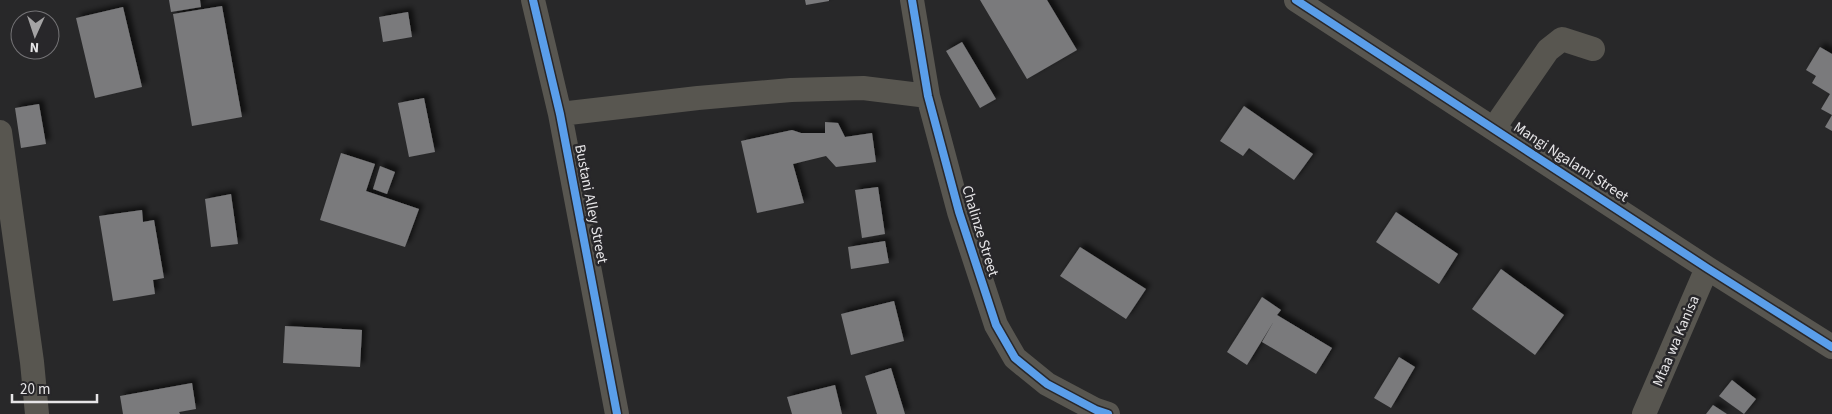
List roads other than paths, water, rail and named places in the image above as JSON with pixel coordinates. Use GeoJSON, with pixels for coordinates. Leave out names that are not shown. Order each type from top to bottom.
{"type":"FeatureCollection","features":[{"type":"Feature","properties":{"kind":"street","name":"Bustani Alley Street"},"geometry":{"type":"LineString","coordinates":[[533,0],[560,114],[617,414]]}},
{"type":"Feature","properties":{"kind":"street","name":"Chalinze Street"},"geometry":{"type":"LineString","coordinates":[[912,0],[928,96],[959,212],[996,325],[1015,358],[1047,384],[1096,410],[1108,414]]}},
{"type":"Feature","properties":{"kind":"street","name":"Mangi Ngalami Street"},"geometry":{"type":"LineString","coordinates":[[1296,0],[1707,268],[1832,347]]}},
{"type":"Feature","properties":{"kind":"street"},"geometry":{"type":"LineString","coordinates":[[1494,128],[1543,58],[1562,39],[1593,49]]}},
{"type":"Feature","properties":{"kind":"street"},"geometry":{"type":"LineString","coordinates":[[560,114],[698,98],[791,90],[863,88],[928,96]]}},
{"type":"Feature","properties":{"kind":"street"},"geometry":{"type":"LineString","coordinates":[[0,132],[32,362],[37,414]]}},
{"type":"Feature","properties":{"kind":"street","name":"Mtaa wa Kanisa"},"geometry":{"type":"LineString","coordinates":[[1644,414],[1707,268]]}}]}
